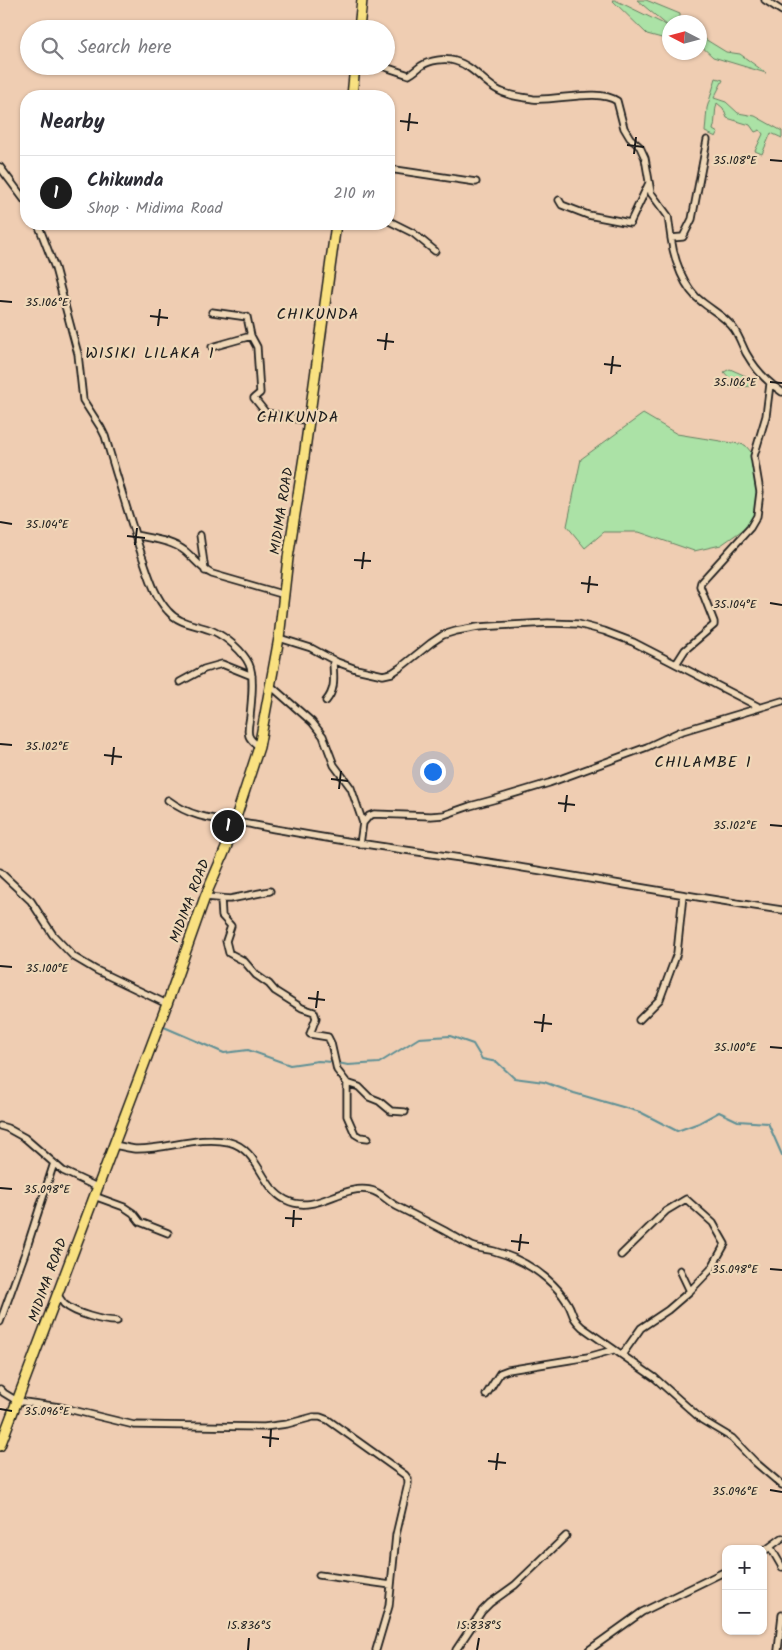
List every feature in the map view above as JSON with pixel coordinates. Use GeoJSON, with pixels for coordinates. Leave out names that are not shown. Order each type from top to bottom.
{"type":"FeatureCollection","features":[{"type":"Feature","properties":{"kind":"main road"},"geometry":{"type":"LineString","coordinates":[[360,20],[362,0]]}},
{"type":"Feature","properties":{"kind":"main road"},"geometry":{"type":"LineString","coordinates":[[353,90],[354,75]]}},
{"type":"Feature","properties":{"kind":"main road","name":"MIDIMA ROAD"},"geometry":{"type":"LineString","coordinates":[[0,1446],[167,1004],[205,897],[235,822],[259,747],[279,638],[288,558],[335,230]]}},
{"type":"Feature","properties":{"kind":"street"},"geometry":{"type":"LineString","coordinates":[[765,0],[782,11]]}},
{"type":"Feature","properties":{"kind":"street"},"geometry":{"type":"LineString","coordinates":[[395,70],[409,75],[432,61],[455,61],[468,67],[496,89],[510,95],[535,99],[557,99],[589,95],[614,98],[617,101],[624,128],[642,151],[651,193],[668,216],[674,254],[686,282],[695,297],[730,323],[754,365],[770,384],[782,392]]}},
{"type":"Feature","properties":{"kind":"street"},"geometry":{"type":"LineString","coordinates":[[671,238],[683,237],[692,219],[707,140]]}},
{"type":"Feature","properties":{"kind":"street"},"geometry":{"type":"LineString","coordinates":[[0,167],[20,194]]}},
{"type":"Feature","properties":{"kind":"street"},"geometry":{"type":"LineString","coordinates":[[395,170],[476,182]]}},
{"type":"Feature","properties":{"kind":"street"},"geometry":{"type":"LineString","coordinates":[[559,200],[562,205],[588,215],[630,223],[649,182]]}},
{"type":"Feature","properties":{"kind":"street"},"geometry":{"type":"LineString","coordinates":[[395,224],[413,233],[435,251]]}},
{"type":"Feature","properties":{"kind":"street"},"geometry":{"type":"LineString","coordinates":[[40,230],[55,268],[78,354],[83,400],[102,428],[135,535],[157,596],[167,610],[176,618],[213,631],[224,637],[244,656],[249,664],[252,676],[248,730],[252,740],[259,747]]}},
{"type":"Feature","properties":{"kind":"street"},"geometry":{"type":"LineString","coordinates":[[212,312],[246,317],[250,334],[257,346],[260,393],[254,398],[266,413],[309,421]]}},
{"type":"Feature","properties":{"kind":"street"},"geometry":{"type":"LineString","coordinates":[[212,347],[251,336],[250,334]]}},
{"type":"Feature","properties":{"kind":"street"},"geometry":{"type":"LineString","coordinates":[[676,664],[685,650],[714,625],[700,586],[701,582],[750,528],[757,516],[760,492],[754,456],[766,416],[770,384]]}},
{"type":"Feature","properties":{"kind":"street"},"geometry":{"type":"LineString","coordinates":[[135,535],[173,544],[183,550],[205,571],[212,574],[284,595]]}},
{"type":"Feature","properties":{"kind":"street"},"geometry":{"type":"LineString","coordinates":[[200,535],[205,571]]}},
{"type":"Feature","properties":{"kind":"street"},"geometry":{"type":"LineString","coordinates":[[279,638],[311,648],[332,660],[356,669],[383,675],[392,673],[431,643],[456,631],[478,627],[561,623],[578,624],[633,642],[759,707]]}},
{"type":"Feature","properties":{"kind":"street"},"geometry":{"type":"LineString","coordinates":[[326,701],[332,694],[334,682],[332,660]]}},
{"type":"Feature","properties":{"kind":"street"},"geometry":{"type":"LineString","coordinates":[[180,682],[204,669],[222,664],[252,676]]}},
{"type":"Feature","properties":{"kind":"street"},"geometry":{"type":"LineString","coordinates":[[271,686],[319,729],[334,765],[351,788],[362,823],[360,844]]}},
{"type":"Feature","properties":{"kind":"street"},"geometry":{"type":"LineString","coordinates":[[362,823],[374,814],[431,816],[452,813],[549,783],[646,747],[679,732],[782,701]]}},
{"type":"Feature","properties":{"kind":"street"},"geometry":{"type":"LineString","coordinates":[[168,800],[178,807],[215,821],[235,822],[360,844],[556,873],[782,910]]}},
{"type":"Feature","properties":{"kind":"street"},"geometry":{"type":"LineString","coordinates":[[0,872],[31,901],[53,935],[74,957],[96,970],[167,1004]]}},
{"type":"Feature","properties":{"kind":"street"},"geometry":{"type":"LineString","coordinates":[[205,897],[230,899],[270,891]]}},
{"type":"Feature","properties":{"kind":"street"},"geometry":{"type":"LineString","coordinates":[[639,1020],[660,999],[677,953],[683,894]]}},
{"type":"Feature","properties":{"kind":"street"},"geometry":{"type":"LineString","coordinates":[[221,899],[222,916],[231,926],[226,941],[229,953],[244,961],[256,975],[275,991],[302,1008],[314,1012],[316,1018],[310,1034],[328,1037],[337,1070],[347,1083],[359,1087],[368,1097],[379,1101],[391,1111],[405,1112]]}},
{"type":"Feature","properties":{"kind":"street"},"geometry":{"type":"LineString","coordinates":[[347,1083],[347,1116],[355,1134],[368,1138]]}},
{"type":"Feature","properties":{"kind":"street"},"geometry":{"type":"LineString","coordinates":[[0,1126],[25,1138],[54,1163],[76,1178],[98,1187]]}},
{"type":"Feature","properties":{"kind":"street"},"geometry":{"type":"LineString","coordinates":[[113,1145],[136,1149],[207,1141],[230,1142],[238,1145],[251,1156],[278,1194],[285,1200],[302,1204],[324,1201],[356,1188],[374,1190],[396,1206],[472,1246],[494,1251],[516,1260],[545,1278],[566,1300],[571,1308],[573,1319],[613,1350],[661,1383],[696,1416],[732,1438],[755,1462],[782,1485]]}},
{"type":"Feature","properties":{"kind":"street"},"geometry":{"type":"LineString","coordinates":[[0,1322],[26,1253],[54,1163]]}},
{"type":"Feature","properties":{"kind":"street"},"geometry":{"type":"LineString","coordinates":[[94,1196],[131,1211],[140,1222],[168,1233]]}},
{"type":"Feature","properties":{"kind":"street"},"geometry":{"type":"LineString","coordinates":[[621,1255],[666,1211],[686,1199],[713,1223],[725,1244],[711,1269],[668,1310],[641,1328],[622,1355]]}},
{"type":"Feature","properties":{"kind":"street"},"geometry":{"type":"LineString","coordinates":[[680,1270],[690,1291]]}},
{"type":"Feature","properties":{"kind":"street"},"geometry":{"type":"LineString","coordinates":[[57,1294],[65,1304],[83,1313],[103,1321],[117,1321]]}},
{"type":"Feature","properties":{"kind":"street"},"geometry":{"type":"LineString","coordinates":[[486,1394],[500,1373],[508,1370],[588,1357],[613,1350]]}},
{"type":"Feature","properties":{"kind":"street"},"geometry":{"type":"LineString","coordinates":[[0,1389],[17,1401],[50,1405],[116,1421],[150,1426],[270,1426],[314,1417],[328,1420],[408,1479],[396,1535],[389,1606],[376,1650]]}},
{"type":"Feature","properties":{"kind":"street"},"geometry":{"type":"LineString","coordinates":[[456,1650],[482,1611],[526,1576],[566,1536]]}},
{"type":"Feature","properties":{"kind":"street"},"geometry":{"type":"LineString","coordinates":[[767,1550],[782,1538]]}},
{"type":"Feature","properties":{"kind":"street"},"geometry":{"type":"LineString","coordinates":[[771,1548],[782,1567]]}},
{"type":"Feature","properties":{"kind":"street"},"geometry":{"type":"LineString","coordinates":[[589,1650],[642,1612],[722,1573]]}},
{"type":"Feature","properties":{"kind":"street"},"geometry":{"type":"LineString","coordinates":[[319,1575],[392,1585]]}},
{"type":"Feature","properties":{"kind":"street"},"geometry":{"type":"LineString","coordinates":[[778,1650],[782,1615]]}},
{"type":"Feature","properties":{"kind":"green space"},"geometry":{"type":"Polygon","coordinates":[[[612,0],[662,23],[662,38],[647,34],[612,0]]]}},
{"type":"Feature","properties":{"kind":"green space"},"geometry":{"type":"Polygon","coordinates":[[[637,0],[646,0],[680,14],[662,15],[662,21],[637,0]]]}},
{"type":"Feature","properties":{"kind":"green space"},"geometry":{"type":"Polygon","coordinates":[[[707,40],[726,52],[740,54],[766,73],[713,57],[707,51],[707,40]]]}},
{"type":"Feature","properties":{"kind":"green space"},"geometry":{"type":"Polygon","coordinates":[[[716,78],[723,80],[714,98],[726,102],[738,113],[755,116],[782,131],[782,138],[771,133],[762,154],[755,151],[763,134],[760,130],[755,132],[750,125],[727,118],[723,108],[717,103],[713,130],[718,133],[716,137],[705,132],[707,108],[716,78]]]}},
{"type":"Feature","properties":{"kind":"green space"},"geometry":{"type":"Polygon","coordinates":[[[730,369],[755,380],[754,386],[737,387],[724,372],[730,369]]]}},
{"type":"Feature","properties":{"kind":"green space"},"geometry":{"type":"Polygon","coordinates":[[[643,414],[677,434],[745,445],[752,453],[759,493],[754,522],[721,545],[694,551],[639,532],[604,532],[585,548],[567,526],[581,459],[643,414]]]}},
{"type":"Feature","properties":{"kind":"waterway"},"geometry":{"type":"LineString","coordinates":[[164,1027],[224,1053],[248,1050],[290,1065],[318,1061],[333,1062]]}},
{"type":"Feature","properties":{"kind":"waterway"},"geometry":{"type":"LineString","coordinates":[[338,1063],[348,1065],[379,1063],[419,1038],[450,1036],[473,1044],[482,1059],[497,1062],[514,1078],[544,1082],[574,1093],[640,1112],[677,1131],[699,1123],[719,1112],[738,1121],[768,1123],[782,1155]]}},
{"type":"Feature","properties":{"kind":"place","name":"Chikunda"},"geometry":{"type":"Point","coordinates":[228,826]}},
{"type":"Feature","properties":{"kind":"district","name":"CHIKUNDA"},"geometry":{"type":"Point","coordinates":[318,314]}},
{"type":"Feature","properties":{"kind":"district","name":"WISIKI LILAKA 1"},"geometry":{"type":"Point","coordinates":[150,353]}},
{"type":"Feature","properties":{"kind":"district","name":"CHIKUNDA"},"geometry":{"type":"Point","coordinates":[298,417]}},
{"type":"Feature","properties":{"kind":"district","name":"CHILAMBE 1"},"geometry":{"type":"Point","coordinates":[703,762]}}]}
